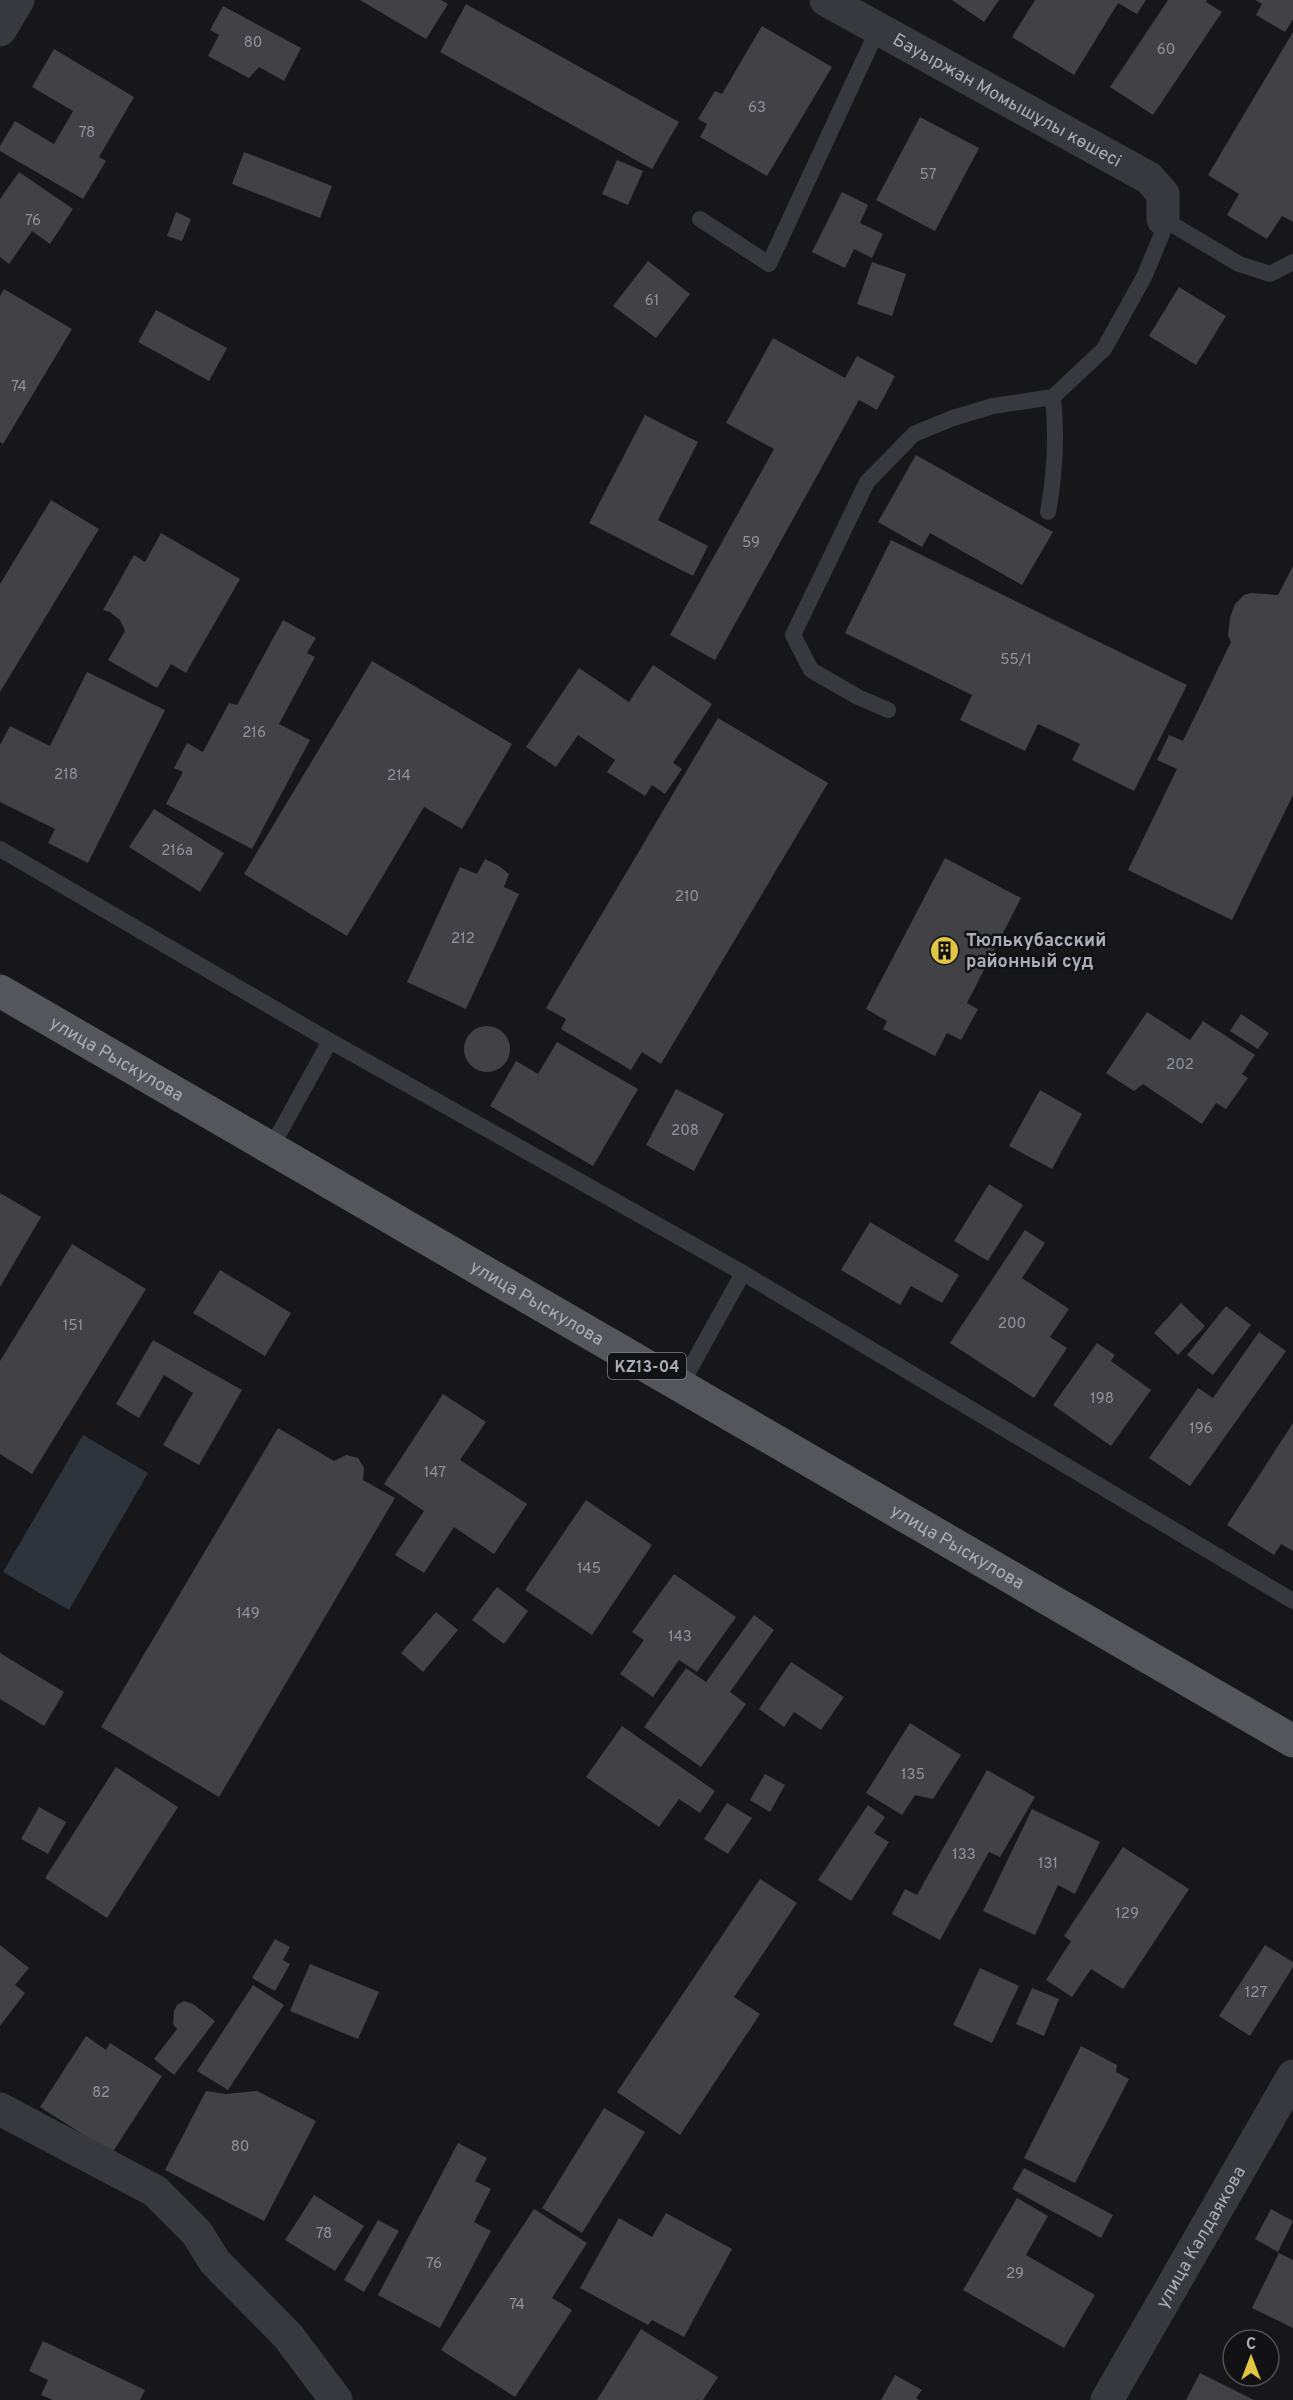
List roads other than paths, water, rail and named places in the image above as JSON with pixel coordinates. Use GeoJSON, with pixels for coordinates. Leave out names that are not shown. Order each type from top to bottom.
{"type":"FeatureCollection","features":[{"type":"Feature","properties":{"kind":"main road","name":"улица Рыскулова"},"geometry":{"type":"LineString","coordinates":[[0,991],[1293,1741]]}},
{"type":"Feature","properties":{"kind":"street"},"geometry":{"type":"LineString","coordinates":[[0,30],[18,0]]}},
{"type":"Feature","properties":{"kind":"street","name":"Бауыржан Момышұлы көшесі"},"geometry":{"type":"LineString","coordinates":[[826,0],[1149,178],[1163,194],[1163,219]]}},
{"type":"Feature","properties":{"kind":"street","name":"улица Калдаякова"},"geometry":{"type":"LineString","coordinates":[[1107,2400],[1293,2076]]}},
{"type":"Feature","properties":{"kind":"street"},"geometry":{"type":"LineString","coordinates":[[0,2109],[155,2190],[197,2233],[215,2262],[288,2336],[336,2400]]}},
{"type":"Feature","properties":{"kind":"lane"},"geometry":{"type":"LineString","coordinates":[[700,219],[769,264],[878,29]]}},
{"type":"Feature","properties":{"kind":"lane"},"geometry":{"type":"LineString","coordinates":[[888,710],[858,697],[811,670],[793,635],[867,482],[914,434],[953,418],[993,406],[1053,397],[1104,349],[1144,277],[1162,234],[1163,219],[1239,264],[1260,271],[1270,274],[1293,262]]}},
{"type":"Feature","properties":{"kind":"lane"},"geometry":{"type":"LineString","coordinates":[[1048,512],[1056,424],[1053,397]]}},
{"type":"Feature","properties":{"kind":"lane"},"geometry":{"type":"LineString","coordinates":[[0,849],[330,1041],[743,1273],[1293,1601]]}},
{"type":"Feature","properties":{"kind":"lane"},"geometry":{"type":"LineString","coordinates":[[271,1148],[330,1041]]}},
{"type":"Feature","properties":{"kind":"lane"},"geometry":{"type":"LineString","coordinates":[[681,1385],[743,1273]]}},
{"type":"Feature","properties":{"kind":"place","name":"Тюлькубасский районный суд"},"geometry":{"type":"Point","coordinates":[945,950]}}]}
